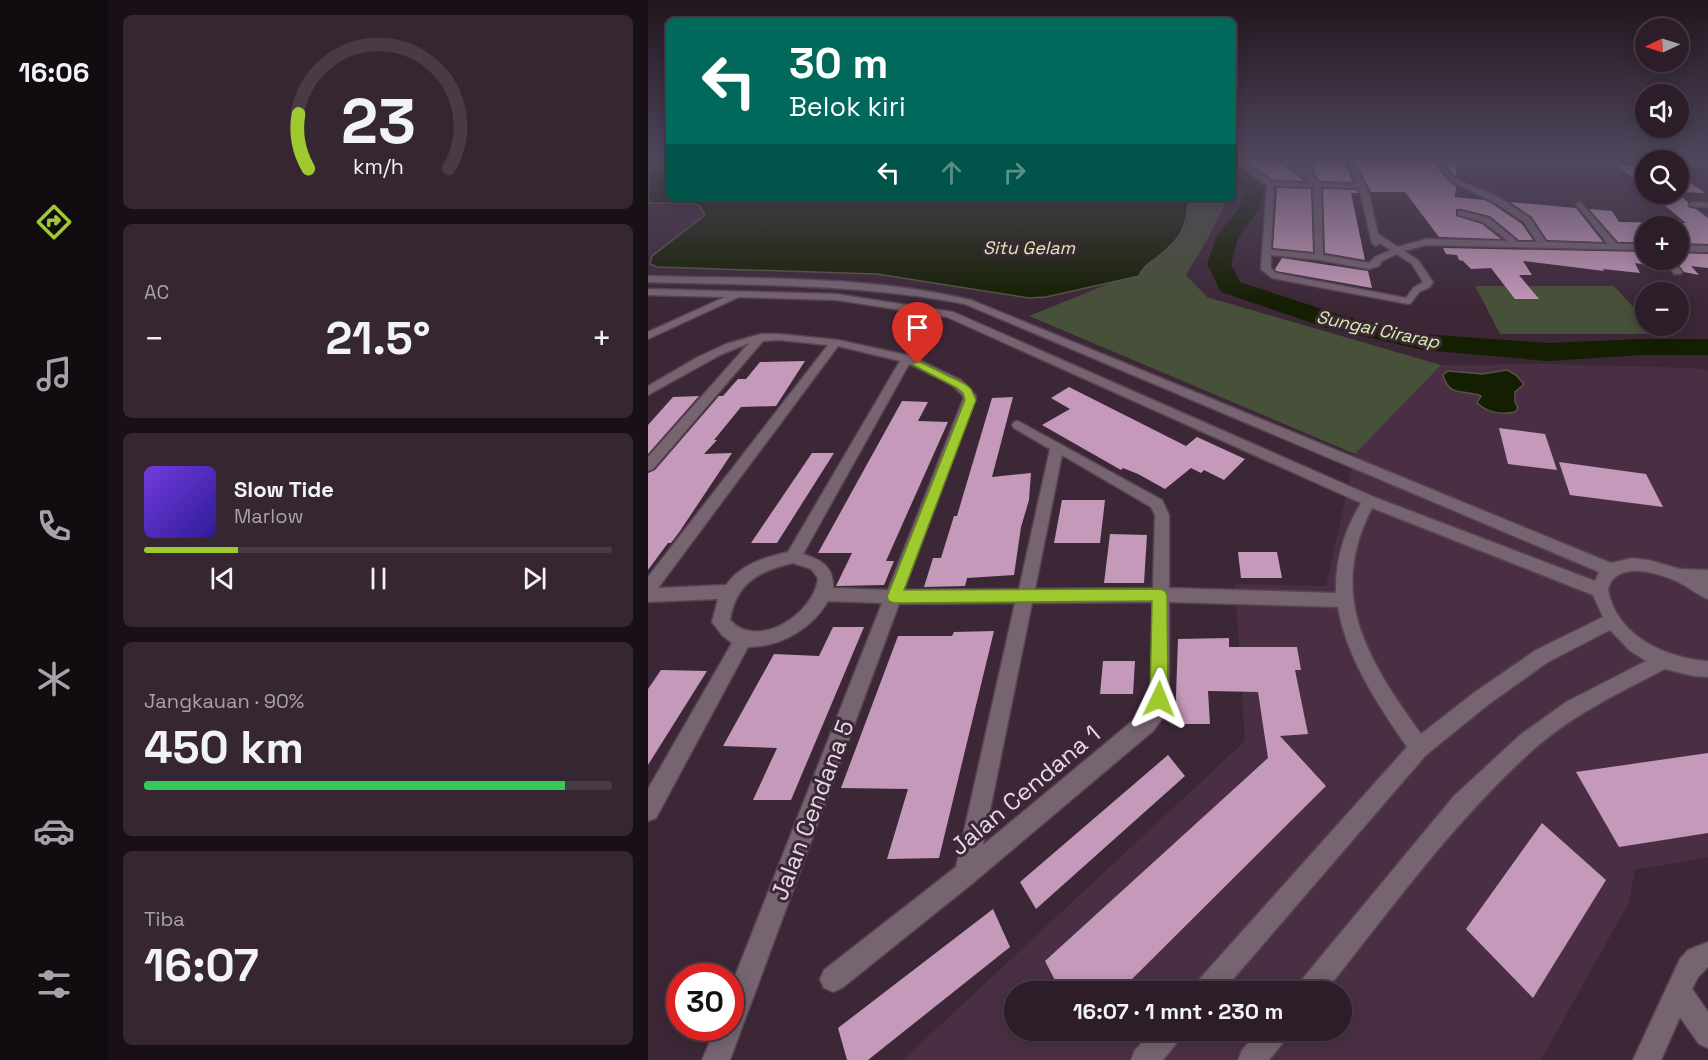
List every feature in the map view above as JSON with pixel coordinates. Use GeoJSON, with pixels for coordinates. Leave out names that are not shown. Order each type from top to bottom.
{"type":"FeatureCollection","features":[{"type":"Feature","properties":{"kind":"street"},"geometry":{"type":"LineString","coordinates":[[1270,207],[1267,270],[1275,276],[1408,301],[1416,290],[1427,285],[1428,282],[1415,262],[1374,235]]}},
{"type":"Feature","properties":{"kind":"street"},"geometry":{"type":"LineString","coordinates":[[1318,207],[1319,257]]}},
{"type":"Feature","properties":{"kind":"street"},"geometry":{"type":"LineString","coordinates":[[1367,207],[1378,259]]}},
{"type":"Feature","properties":{"kind":"street"},"geometry":{"type":"LineString","coordinates":[[1508,207],[1527,220],[1543,244]]}},
{"type":"Feature","properties":{"kind":"street"},"geometry":{"type":"LineString","coordinates":[[1583,207],[1614,246]]}},
{"type":"Feature","properties":{"kind":"street"},"geometry":{"type":"LineString","coordinates":[[1461,213],[1486,220],[1515,243]]}},
{"type":"Feature","properties":{"kind":"street"},"geometry":{"type":"LineString","coordinates":[[1268,252],[1319,257],[1369,266],[1376,264],[1378,259],[1395,250],[1426,242],[1635,247]]}},
{"type":"Feature","properties":{"kind":"street"},"geometry":{"type":"LineString","coordinates":[[1689,248],[1708,249]]}},
{"type":"Feature","properties":{"kind":"street"},"geometry":{"type":"LineString","coordinates":[[648,279],[846,286],[968,302],[1611,570]]}},
{"type":"Feature","properties":{"kind":"street"},"geometry":{"type":"LineString","coordinates":[[648,336],[740,293],[754,284]]}},
{"type":"Feature","properties":{"kind":"street"},"geometry":{"type":"LineString","coordinates":[[651,295],[740,293],[836,297],[949,314],[1369,501],[1599,590]]}},
{"type":"Feature","properties":{"kind":"street"},"geometry":{"type":"LineString","coordinates":[[648,466],[761,337]]}},
{"type":"Feature","properties":{"kind":"street"},"geometry":{"type":"LineString","coordinates":[[648,391],[729,347],[761,337],[796,338],[907,358],[793,557]]}},
{"type":"Feature","properties":{"kind":"street"},"geometry":{"type":"LineString","coordinates":[[648,589],[834,344]]}},
{"type":"Feature","properties":{"kind":"street","name":"Jalan Cendana 5"},"geometry":{"type":"LineString","coordinates":[[744,989],[970,400],[968,392],[961,386],[907,358]]}},
{"type":"Feature","properties":{"kind":"street"},"geometry":{"type":"LineString","coordinates":[[966,874],[1057,447],[1018,425]]}},
{"type":"Feature","properties":{"kind":"street","name":"Jalan Cendana 1"},"geometry":{"type":"LineString","coordinates":[[833,979],[966,874],[1146,724],[1156,713],[1160,690],[1162,515],[1160,509],[1146,497],[1057,447]]}},
{"type":"Feature","properties":{"kind":"street"},"geometry":{"type":"LineString","coordinates":[[1369,501],[1354,528],[1348,548],[1344,572],[1345,600],[1354,633],[1370,669],[1392,710],[1419,748]]}},
{"type":"Feature","properties":{"kind":"street"},"geometry":{"type":"LineString","coordinates":[[793,557],[807,559],[821,566],[827,579],[825,594],[806,618],[775,635],[743,639],[729,633],[721,621],[722,607],[728,592],[740,579],[758,567],[793,557]]}},
{"type":"Feature","properties":{"kind":"street"},"geometry":{"type":"LineString","coordinates":[[1708,592],[1680,575],[1653,566],[1630,564],[1611,570],[1603,579],[1599,590],[1612,621],[1626,636],[1664,660],[1692,669],[1708,669]]}},
{"type":"Feature","properties":{"kind":"street"},"geometry":{"type":"LineString","coordinates":[[1680,575],[1708,576]]}},
{"type":"Feature","properties":{"kind":"street"},"geometry":{"type":"LineString","coordinates":[[648,595],[728,592]]}},
{"type":"Feature","properties":{"kind":"street"},"geometry":{"type":"LineString","coordinates":[[825,594],[894,597],[1160,595],[1345,600]]}},
{"type":"Feature","properties":{"kind":"street"},"geometry":{"type":"LineString","coordinates":[[1215,981],[1419,748],[1482,698],[1542,656],[1612,621]]}},
{"type":"Feature","properties":{"kind":"street"},"geometry":{"type":"LineString","coordinates":[[648,810],[743,639]]}},
{"type":"Feature","properties":{"kind":"street"},"geometry":{"type":"LineString","coordinates":[[1317,981],[1462,804],[1527,742],[1573,708],[1664,660]]}},
{"type":"Feature","properties":{"kind":"street"},"geometry":{"type":"LineString","coordinates":[[1647,1060],[1678,991],[1697,959],[1708,954]]}},
{"type":"Feature","properties":{"kind":"street"},"geometry":{"type":"LineString","coordinates":[[1678,991],[1708,1035]]}},
{"type":"Feature","properties":{"kind":"street","name":"Jalan Cendana 5"},"geometry":{"type":"LineString","coordinates":[[716,1060],[724,1041]]}},
{"type":"Feature","properties":{"kind":"street"},"geometry":{"type":"LineString","coordinates":[[1145,1060],[1161,1041]]}},
{"type":"Feature","properties":{"kind":"street"},"geometry":{"type":"LineString","coordinates":[[1252,1060],[1267,1041]]}},
{"type":"Feature","properties":{"kind":"shaded area"},"geometry":{"type":"Polygon","coordinates":[[[1188,207],[1223,207],[1186,275],[1207,297],[1441,365],[1355,454],[1029,316],[1113,282],[1130,279],[1159,256],[1182,233],[1187,222],[1188,207]]]}},
{"type":"Feature","properties":{"kind":"shaded area"},"geometry":{"type":"Polygon","coordinates":[[[1475,286],[1614,286],[1635,309],[1635,334],[1500,334],[1475,286]]]}},
{"type":"Feature","properties":{"kind":"shaded area"},"geometry":{"type":"Polygon","coordinates":[[[1544,364],[1694,368],[1708,371],[1708,857],[1635,870],[1629,902],[1541,1060],[903,1060],[1245,741],[1235,584],[1326,586],[1355,454],[1441,365],[1544,364]]]}},
{"type":"Feature","properties":{"kind":"water","name":"Situ Gelam"},"geometry":{"type":"Polygon","coordinates":[[[701,207],[1188,207],[1181,233],[1171,246],[1146,266],[1139,276],[1046,297],[1029,298],[877,274],[657,267],[650,264],[652,256],[705,215],[701,207]]]}},
{"type":"Feature","properties":{"kind":"water"},"geometry":{"type":"Polygon","coordinates":[[[1507,370],[1516,375],[1524,384],[1515,392],[1515,402],[1518,408],[1515,412],[1510,413],[1486,409],[1477,403],[1481,396],[1453,390],[1443,375],[1448,371],[1483,374],[1507,370]]]}},
{"type":"Feature","properties":{"kind":"building"},"geometry":{"type":"Polygon","coordinates":[[[1276,207],[1312,207],[1313,252],[1273,248],[1276,207]]]}},
{"type":"Feature","properties":{"kind":"building"},"geometry":{"type":"Polygon","coordinates":[[[1324,207],[1354,207],[1365,260],[1325,253],[1324,207]]]}},
{"type":"Feature","properties":{"kind":"building"},"geometry":{"type":"Polygon","coordinates":[[[1417,207],[1498,207],[1522,224],[1533,240],[1519,240],[1490,216],[1461,209],[1456,209],[1456,216],[1482,224],[1501,239],[1439,237],[1417,207]]]}},
{"type":"Feature","properties":{"kind":"building"},"geometry":{"type":"Polygon","coordinates":[[[1518,207],[1576,208],[1603,242],[1547,240],[1532,217],[1518,207]]]}},
{"type":"Feature","properties":{"kind":"building"},"geometry":{"type":"Polygon","coordinates":[[[1667,207],[1696,209],[1708,218],[1708,244],[1689,243],[1689,216],[1678,216],[1667,207]]]}},
{"type":"Feature","properties":{"kind":"building"},"geometry":{"type":"Polygon","coordinates":[[[1589,209],[1612,211],[1619,222],[1635,222],[1635,242],[1618,242],[1589,209]]]}},
{"type":"Feature","properties":{"kind":"building"},"geometry":{"type":"Polygon","coordinates":[[[1443,248],[1635,252],[1635,270],[1638,270],[1640,273],[1523,261],[1532,275],[1519,275],[1539,299],[1515,299],[1491,268],[1471,269],[1459,260],[1457,255],[1446,254],[1443,248]]]}},
{"type":"Feature","properties":{"kind":"building"},"geometry":{"type":"Polygon","coordinates":[[[1689,253],[1708,254],[1708,268],[1691,266],[1699,275],[1682,270],[1689,270],[1689,253]]]}},
{"type":"Feature","properties":{"kind":"building"},"geometry":{"type":"Polygon","coordinates":[[[1282,258],[1368,271],[1372,288],[1276,271],[1282,258]]]}},
{"type":"Feature","properties":{"kind":"building"},"geometry":{"type":"Polygon","coordinates":[[[805,361],[776,406],[741,407],[714,440],[717,440],[704,454],[732,453],[680,531],[648,570],[648,473],[655,470],[719,396],[723,396],[738,379],[746,379],[760,362],[805,361]]]}},
{"type":"Feature","properties":{"kind":"building"},"geometry":{"type":"Polygon","coordinates":[[[1069,387],[1186,446],[1197,437],[1245,459],[1224,480],[1204,470],[1201,473],[1191,468],[1165,489],[1138,474],[1123,468],[1121,470],[1042,425],[1070,409],[1051,398],[1069,387]]]}},
{"type":"Feature","properties":{"kind":"building"},"geometry":{"type":"Polygon","coordinates":[[[699,396],[648,454],[648,425],[673,397],[699,396]]]}},
{"type":"Feature","properties":{"kind":"building"},"geometry":{"type":"Polygon","coordinates":[[[1013,397],[992,477],[1031,473],[1029,500],[1021,527],[1014,575],[967,578],[965,586],[924,587],[933,558],[941,558],[954,516],[957,516],[992,398],[1013,397]]]}},
{"type":"Feature","properties":{"kind":"building"},"geometry":{"type":"Polygon","coordinates":[[[902,401],[928,402],[918,421],[948,422],[886,561],[894,561],[884,585],[836,586],[852,553],[818,553],[902,401]]]}},
{"type":"Feature","properties":{"kind":"building"},"geometry":{"type":"Polygon","coordinates":[[[1499,428],[1545,434],[1557,470],[1508,464],[1499,428]]]}},
{"type":"Feature","properties":{"kind":"building"},"geometry":{"type":"Polygon","coordinates":[[[812,453],[834,453],[777,543],[751,543],[812,453]]]}},
{"type":"Feature","properties":{"kind":"building"},"geometry":{"type":"Polygon","coordinates":[[[1559,462],[1646,474],[1663,507],[1570,495],[1559,462]]]}},
{"type":"Feature","properties":{"kind":"building"},"geometry":{"type":"Polygon","coordinates":[[[1062,500],[1105,500],[1100,543],[1054,543],[1062,500]]]}},
{"type":"Feature","properties":{"kind":"building"},"geometry":{"type":"Polygon","coordinates":[[[1110,534],[1147,535],[1144,583],[1104,583],[1110,534]]]}},
{"type":"Feature","properties":{"kind":"building"},"geometry":{"type":"Polygon","coordinates":[[[1238,552],[1277,552],[1282,578],[1241,578],[1238,552]]]}},
{"type":"Feature","properties":{"kind":"building"},"geometry":{"type":"Polygon","coordinates":[[[833,627],[864,627],[791,800],[753,800],[777,748],[723,746],[774,654],[819,656],[833,627]]]}},
{"type":"Feature","properties":{"kind":"building"},"geometry":{"type":"Polygon","coordinates":[[[994,631],[939,858],[887,859],[908,789],[841,788],[898,636],[952,636],[954,632],[994,631]]]}},
{"type":"Feature","properties":{"kind":"building"},"geometry":{"type":"Polygon","coordinates":[[[1229,638],[1229,647],[1297,647],[1301,670],[1295,670],[1308,734],[1280,736],[1326,786],[1130,981],[1055,981],[1045,961],[1268,758],[1258,692],[1208,691],[1210,724],[1175,724],[1178,639],[1229,638]]]}},
{"type":"Feature","properties":{"kind":"building"},"geometry":{"type":"Polygon","coordinates":[[[1103,661],[1135,661],[1133,694],[1100,694],[1103,661]]]}},
{"type":"Feature","properties":{"kind":"building"},"geometry":{"type":"Polygon","coordinates":[[[661,670],[707,671],[648,765],[648,689],[661,670]]]}},
{"type":"Feature","properties":{"kind":"building"},"geometry":{"type":"Polygon","coordinates":[[[1708,753],[1708,833],[1619,847],[1576,772],[1708,753]]]}},
{"type":"Feature","properties":{"kind":"building"},"geometry":{"type":"Polygon","coordinates":[[[1168,755],[1185,776],[1036,909],[1020,882],[1168,755]]]}},
{"type":"Feature","properties":{"kind":"building"},"geometry":{"type":"Polygon","coordinates":[[[1542,823],[1606,880],[1533,998],[1466,929],[1542,823]]]}},
{"type":"Feature","properties":{"kind":"building"},"geometry":{"type":"Polygon","coordinates":[[[993,909],[1010,947],[868,1060],[847,1060],[838,1028],[993,909]]]}},
{"type":"Feature","properties":{"kind":"waterway","name":"Sungai Cirarap"},"geometry":{"type":"LineString","coordinates":[[1250,207],[1227,237],[1219,264],[1230,287],[1333,321],[1423,342],[1548,352],[1642,347],[1708,347]]}},
{"type":"Feature","properties":{"kind":"route"},"geometry":{"type":"LineString","coordinates":[[918,364],[961,386],[968,392],[970,400],[894,597],[1160,595],[1159,699]]}}]}
